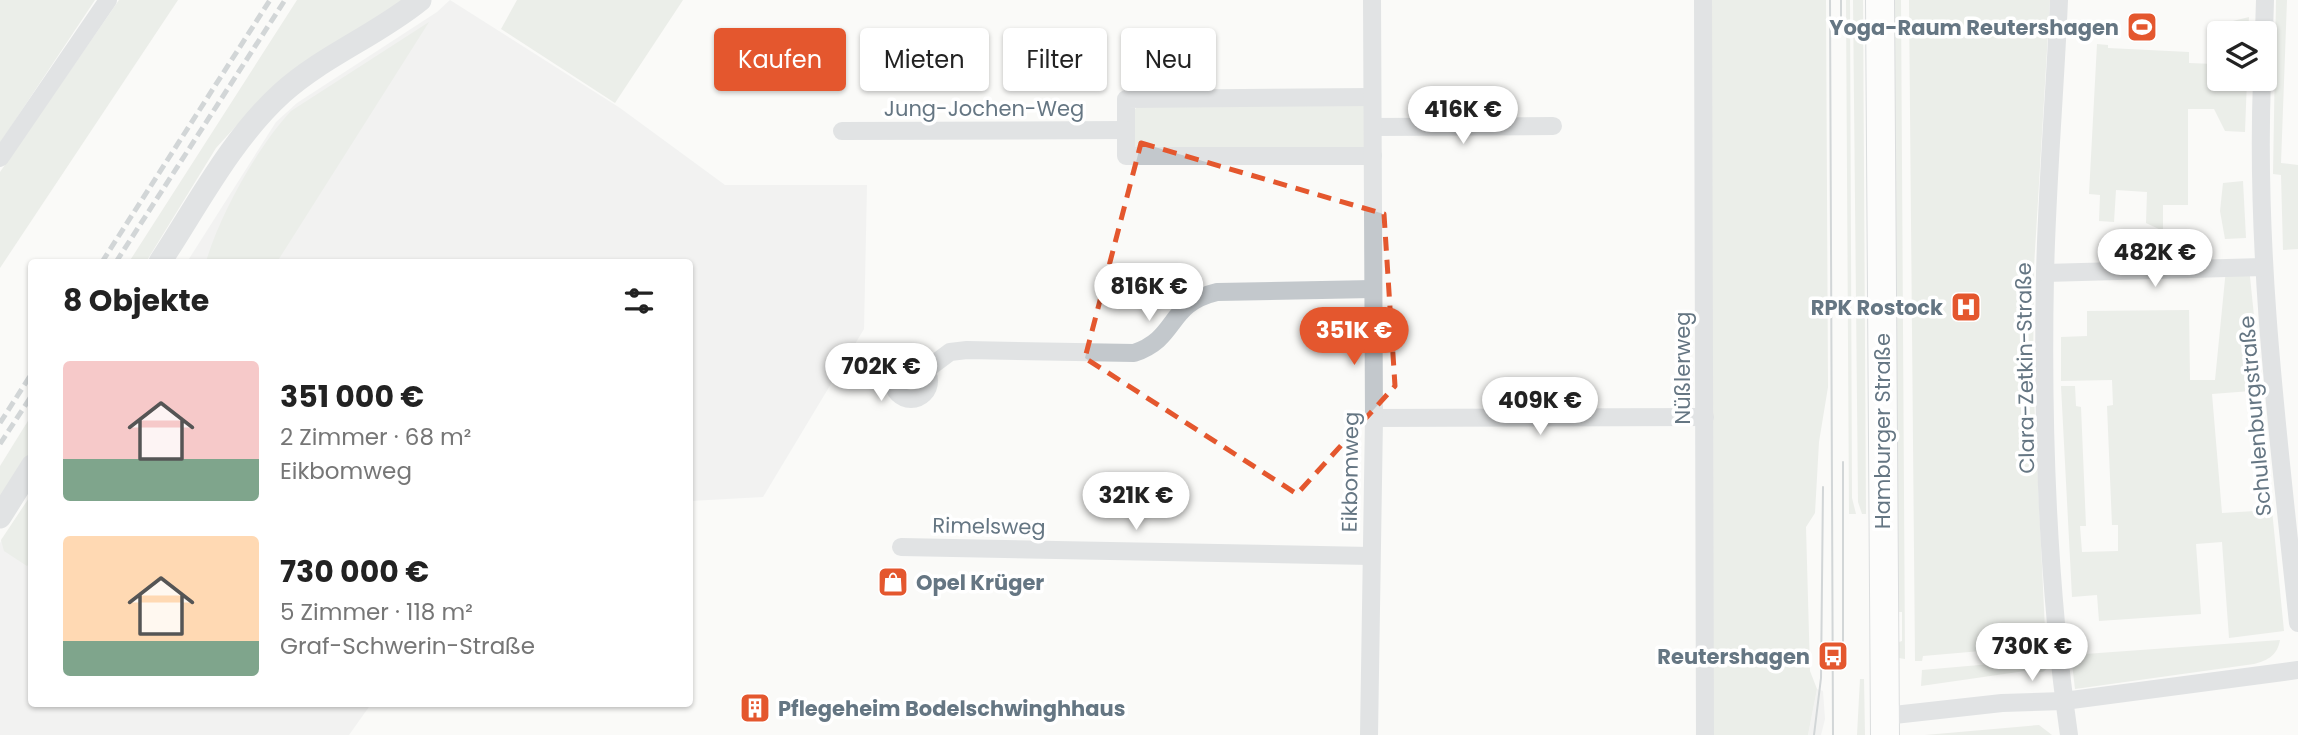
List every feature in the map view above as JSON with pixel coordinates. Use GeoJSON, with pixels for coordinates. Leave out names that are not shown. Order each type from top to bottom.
{"type":"FeatureCollection","features":[{"type":"Feature","properties":{"kind":"main road","name":"Hamburger Straße"},"geometry":{"type":"LineString","coordinates":[[1880,0],[1885,725]]}},
{"type":"Feature","properties":{"kind":"street"},"geometry":{"type":"LineString","coordinates":[[0,158],[108,0]]}},
{"type":"Feature","properties":{"kind":"street"},"geometry":{"type":"LineString","coordinates":[[162,259],[230,155],[266,109],[301,77],[420,0]]}},
{"type":"Feature","properties":{"kind":"street","name":"Eikbomweg"},"geometry":{"type":"LineString","coordinates":[[1369,735],[1374,418],[1372,0]]}},
{"type":"Feature","properties":{"kind":"street","name":"Nüßlerweg"},"geometry":{"type":"LineString","coordinates":[[1703,0],[1705,735]]}},
{"type":"Feature","properties":{"kind":"street","name":"Clara-Zetkin-Straße"},"geometry":{"type":"LineString","coordinates":[[2059,0],[2045,274],[2047,426],[2053,575],[2069,735]]}},
{"type":"Feature","properties":{"kind":"street"},"geometry":{"type":"LineString","coordinates":[[2264,21],[2265,0]]}},
{"type":"Feature","properties":{"kind":"street","name":"Schulenburgstraße"},"geometry":{"type":"LineString","coordinates":[[2262,91],[2259,175],[2263,267],[2289,443],[2298,623]]}},
{"type":"Feature","properties":{"kind":"street"},"geometry":{"type":"LineString","coordinates":[[1372,97],[1126,99],[1126,156],[1373,156]]}},
{"type":"Feature","properties":{"kind":"street"},"geometry":{"type":"LineString","coordinates":[[1373,127],[1553,126]]}},
{"type":"Feature","properties":{"kind":"street","name":"Jung-Jochen-Weg"},"geometry":{"type":"LineString","coordinates":[[842,131],[1126,130]]}},
{"type":"Feature","properties":{"kind":"street"},"geometry":{"type":"LineString","coordinates":[[2045,274],[2263,267]]}},
{"type":"Feature","properties":{"kind":"street"},"geometry":{"type":"LineString","coordinates":[[926,370],[950,352],[967,350],[1134,353],[1151,347],[1161,339],[1184,306],[1198,297],[1217,292],[1373,289]]}},
{"type":"Feature","properties":{"kind":"street"},"geometry":{"type":"LineString","coordinates":[[1374,418],[1705,417]]}},
{"type":"Feature","properties":{"kind":"street"},"geometry":{"type":"LineString","coordinates":[[0,517],[28,472]]}},
{"type":"Feature","properties":{"kind":"street","name":"Rimelsweg"},"geometry":{"type":"LineString","coordinates":[[901,547],[1370,556]]}},
{"type":"Feature","properties":{"kind":"street"},"geometry":{"type":"LineString","coordinates":[[1885,725],[2002,703],[2064,701],[2298,670]]}},
{"type":"Feature","properties":{"kind":"highlighted area"},"geometry":{"type":"Polygon","coordinates":[[[1141,143],[1384,214],[1395,386],[1297,494],[1085,358],[1141,143]]]}},
{"type":"Feature","properties":{"kind":"shaded area"},"geometry":{"type":"Polygon","coordinates":[[[0,0],[95,0],[0,143],[0,0]]]}},
{"type":"Feature","properties":{"kind":"shaded area"},"geometry":{"type":"Polygon","coordinates":[[[119,0],[178,0],[0,268],[0,172],[119,0]]]}},
{"type":"Feature","properties":{"kind":"shaded area"},"geometry":{"type":"Polygon","coordinates":[[[297,0],[407,0],[237,125],[216,148],[148,259],[131,259],[297,0]]]}},
{"type":"Feature","properties":{"kind":"shaded area"},"geometry":{"type":"Polygon","coordinates":[[[450,0],[620,108],[725,185],[867,185],[864,329],[763,497],[693,501],[693,259],[189,259],[276,122],[297,103],[437,12],[450,0]]]}},
{"type":"Feature","properties":{"kind":"shaded area"},"geometry":{"type":"Polygon","coordinates":[[[517,0],[683,0],[615,103],[501,29],[517,0]]]}},
{"type":"Feature","properties":{"kind":"shaded area"},"geometry":{"type":"Polygon","coordinates":[[[1703,0],[1826,0],[1828,387],[1819,442],[1815,513],[1806,527],[1810,671],[1817,689],[1808,735],[1705,735],[1703,0]]]}},
{"type":"Feature","properties":{"kind":"shaded area"},"geometry":{"type":"Polygon","coordinates":[[[1846,0],[1850,0],[1852,498],[1856,514],[1849,514],[1846,0]]]}},
{"type":"Feature","properties":{"kind":"shaded area"},"geometry":{"type":"Polygon","coordinates":[[[1853,0],[1863,0],[1866,514],[1862,514],[1858,502],[1853,0]]]}},
{"type":"Feature","properties":{"kind":"shaded area"},"geometry":{"type":"Polygon","coordinates":[[[1893,0],[1901,0],[1905,659],[1899,658],[1902,612],[1898,612],[1893,0]]]}},
{"type":"Feature","properties":{"kind":"shaded area"},"geometry":{"type":"Polygon","coordinates":[[[1909,0],[2050,0],[2034,267],[2033,376],[2046,651],[1982,656],[1981,651],[1923,656],[1922,661],[1915,661],[1909,0]]]}},
{"type":"Feature","properties":{"kind":"shaded area"},"geometry":{"type":"Polygon","coordinates":[[[2276,0],[2287,0],[2281,163],[2298,165],[2298,249],[2283,250],[2281,175],[2273,174],[2274,91],[2277,91],[2276,0]]]}},
{"type":"Feature","properties":{"kind":"shaded area"},"geometry":{"type":"Polygon","coordinates":[[[2249,17],[2249,21],[2233,21],[2249,17]]]}},
{"type":"Feature","properties":{"kind":"shaded area"},"geometry":{"type":"Polygon","coordinates":[[[429,22],[279,259],[207,259],[220,224],[241,182],[291,111],[429,22]]]}},
{"type":"Feature","properties":{"kind":"shaded area"},"geometry":{"type":"Polygon","coordinates":[[[2097,44],[2108,45],[2108,48],[2189,52],[2189,63],[2207,64],[2207,91],[2247,91],[2245,132],[2225,131],[2214,109],[2188,109],[2188,205],[2163,205],[2163,231],[2146,223],[2147,192],[2116,190],[2114,222],[2099,221],[2100,195],[2089,194],[2097,44]]]}},
{"type":"Feature","properties":{"kind":"shaded area"},"geometry":{"type":"Polygon","coordinates":[[[1367,103],[1367,153],[1132,149],[1132,112],[1139,105],[1367,103]]]}},
{"type":"Feature","properties":{"kind":"shaded area"},"geometry":{"type":"Polygon","coordinates":[[[2243,181],[2246,238],[2225,239],[2220,211],[2223,183],[2243,181]]]}},
{"type":"Feature","properties":{"kind":"shaded area"},"geometry":{"type":"Polygon","coordinates":[[[2249,267],[2261,385],[2251,391],[2212,394],[2222,513],[2272,510],[2284,631],[2229,638],[2222,542],[2196,544],[2201,614],[2099,621],[2097,595],[2072,597],[2061,386],[2075,386],[2076,406],[2081,407],[2086,526],[2080,526],[2082,552],[2118,551],[2118,525],[2112,525],[2107,406],[2113,405],[2112,380],[2061,381],[2061,337],[2087,336],[2087,311],[2189,310],[2190,380],[2215,380],[2226,269],[2249,267]]]}},
{"type":"Feature","properties":{"kind":"shaded area"},"geometry":{"type":"Polygon","coordinates":[[[28,421],[28,456],[0,501],[0,466],[28,421]]]}},
{"type":"Feature","properties":{"kind":"shaded area"},"geometry":{"type":"Polygon","coordinates":[[[28,500],[28,707],[369,707],[349,735],[0,735],[0,543],[28,500]]]}},
{"type":"Feature","properties":{"kind":"shaded area"},"geometry":{"type":"Polygon","coordinates":[[[28,500],[27,566],[4,551],[1,540],[28,500]]]}},
{"type":"Feature","properties":{"kind":"shaded area"},"geometry":{"type":"Polygon","coordinates":[[[2280,640],[2277,650],[2271,656],[2254,664],[2075,689],[2071,655],[2280,640]]]}},
{"type":"Feature","properties":{"kind":"shaded area"},"geometry":{"type":"Polygon","coordinates":[[[2047,659],[2048,668],[2043,672],[2025,671],[1921,686],[1922,670],[2047,659]]]}},
{"type":"Feature","properties":{"kind":"shaded area"},"geometry":{"type":"Polygon","coordinates":[[[1860,679],[1864,679],[1865,735],[1857,735],[1860,679]]]}},
{"type":"Feature","properties":{"kind":"shaded area"},"geometry":{"type":"Polygon","coordinates":[[[1817,689],[1823,691],[1825,719],[1821,735],[1808,735],[1817,689]]]}},
{"type":"Feature","properties":{"kind":"shaded area"},"geometry":{"type":"Polygon","coordinates":[[[2039,725],[2052,735],[1925,735],[2039,725]]]}},
{"type":"Feature","properties":{"kind":"tram line"},"geometry":{"type":"LineString","coordinates":[[1830,0],[1833,735]]}},
{"type":"Feature","properties":{"kind":"tram line"},"geometry":{"type":"LineString","coordinates":[[1841,0],[1841,28]]}},
{"type":"Feature","properties":{"kind":"tram line"},"geometry":{"type":"LineString","coordinates":[[1843,462],[1843,644]]}},
{"type":"Feature","properties":{"kind":"tram line"},"geometry":{"type":"LineString","coordinates":[[1814,735],[1821,678],[1823,487]]}},
{"type":"Feature","properties":{"kind":"railway"},"geometry":{"type":"LineString","coordinates":[[104,259],[270,0]]}},
{"type":"Feature","properties":{"kind":"railway"},"geometry":{"type":"LineString","coordinates":[[118,259],[285,0]]}},
{"type":"Feature","properties":{"kind":"railway"},"geometry":{"type":"LineString","coordinates":[[0,423],[28,379]]}},
{"type":"Feature","properties":{"kind":"railway"},"geometry":{"type":"LineString","coordinates":[[0,444],[28,401]]}},
{"type":"Feature","properties":{"kind":"place","name":"Yoga-Raum Reutershagen"},"geometry":{"type":"Point","coordinates":[2142,27]}},
{"type":"Feature","properties":{"kind":"place","name":"RPK Rostock"},"geometry":{"type":"Point","coordinates":[1966,307]}},
{"type":"Feature","properties":{"kind":"place","name":"Opel Krüger"},"geometry":{"type":"Point","coordinates":[893,582]}},
{"type":"Feature","properties":{"kind":"place","name":"Reutershagen"},"geometry":{"type":"Point","coordinates":[1833,656]}},
{"type":"Feature","properties":{"kind":"place","name":"Pflegeheim Bodelschwinghhaus"},"geometry":{"type":"Point","coordinates":[755,708]}}]}
